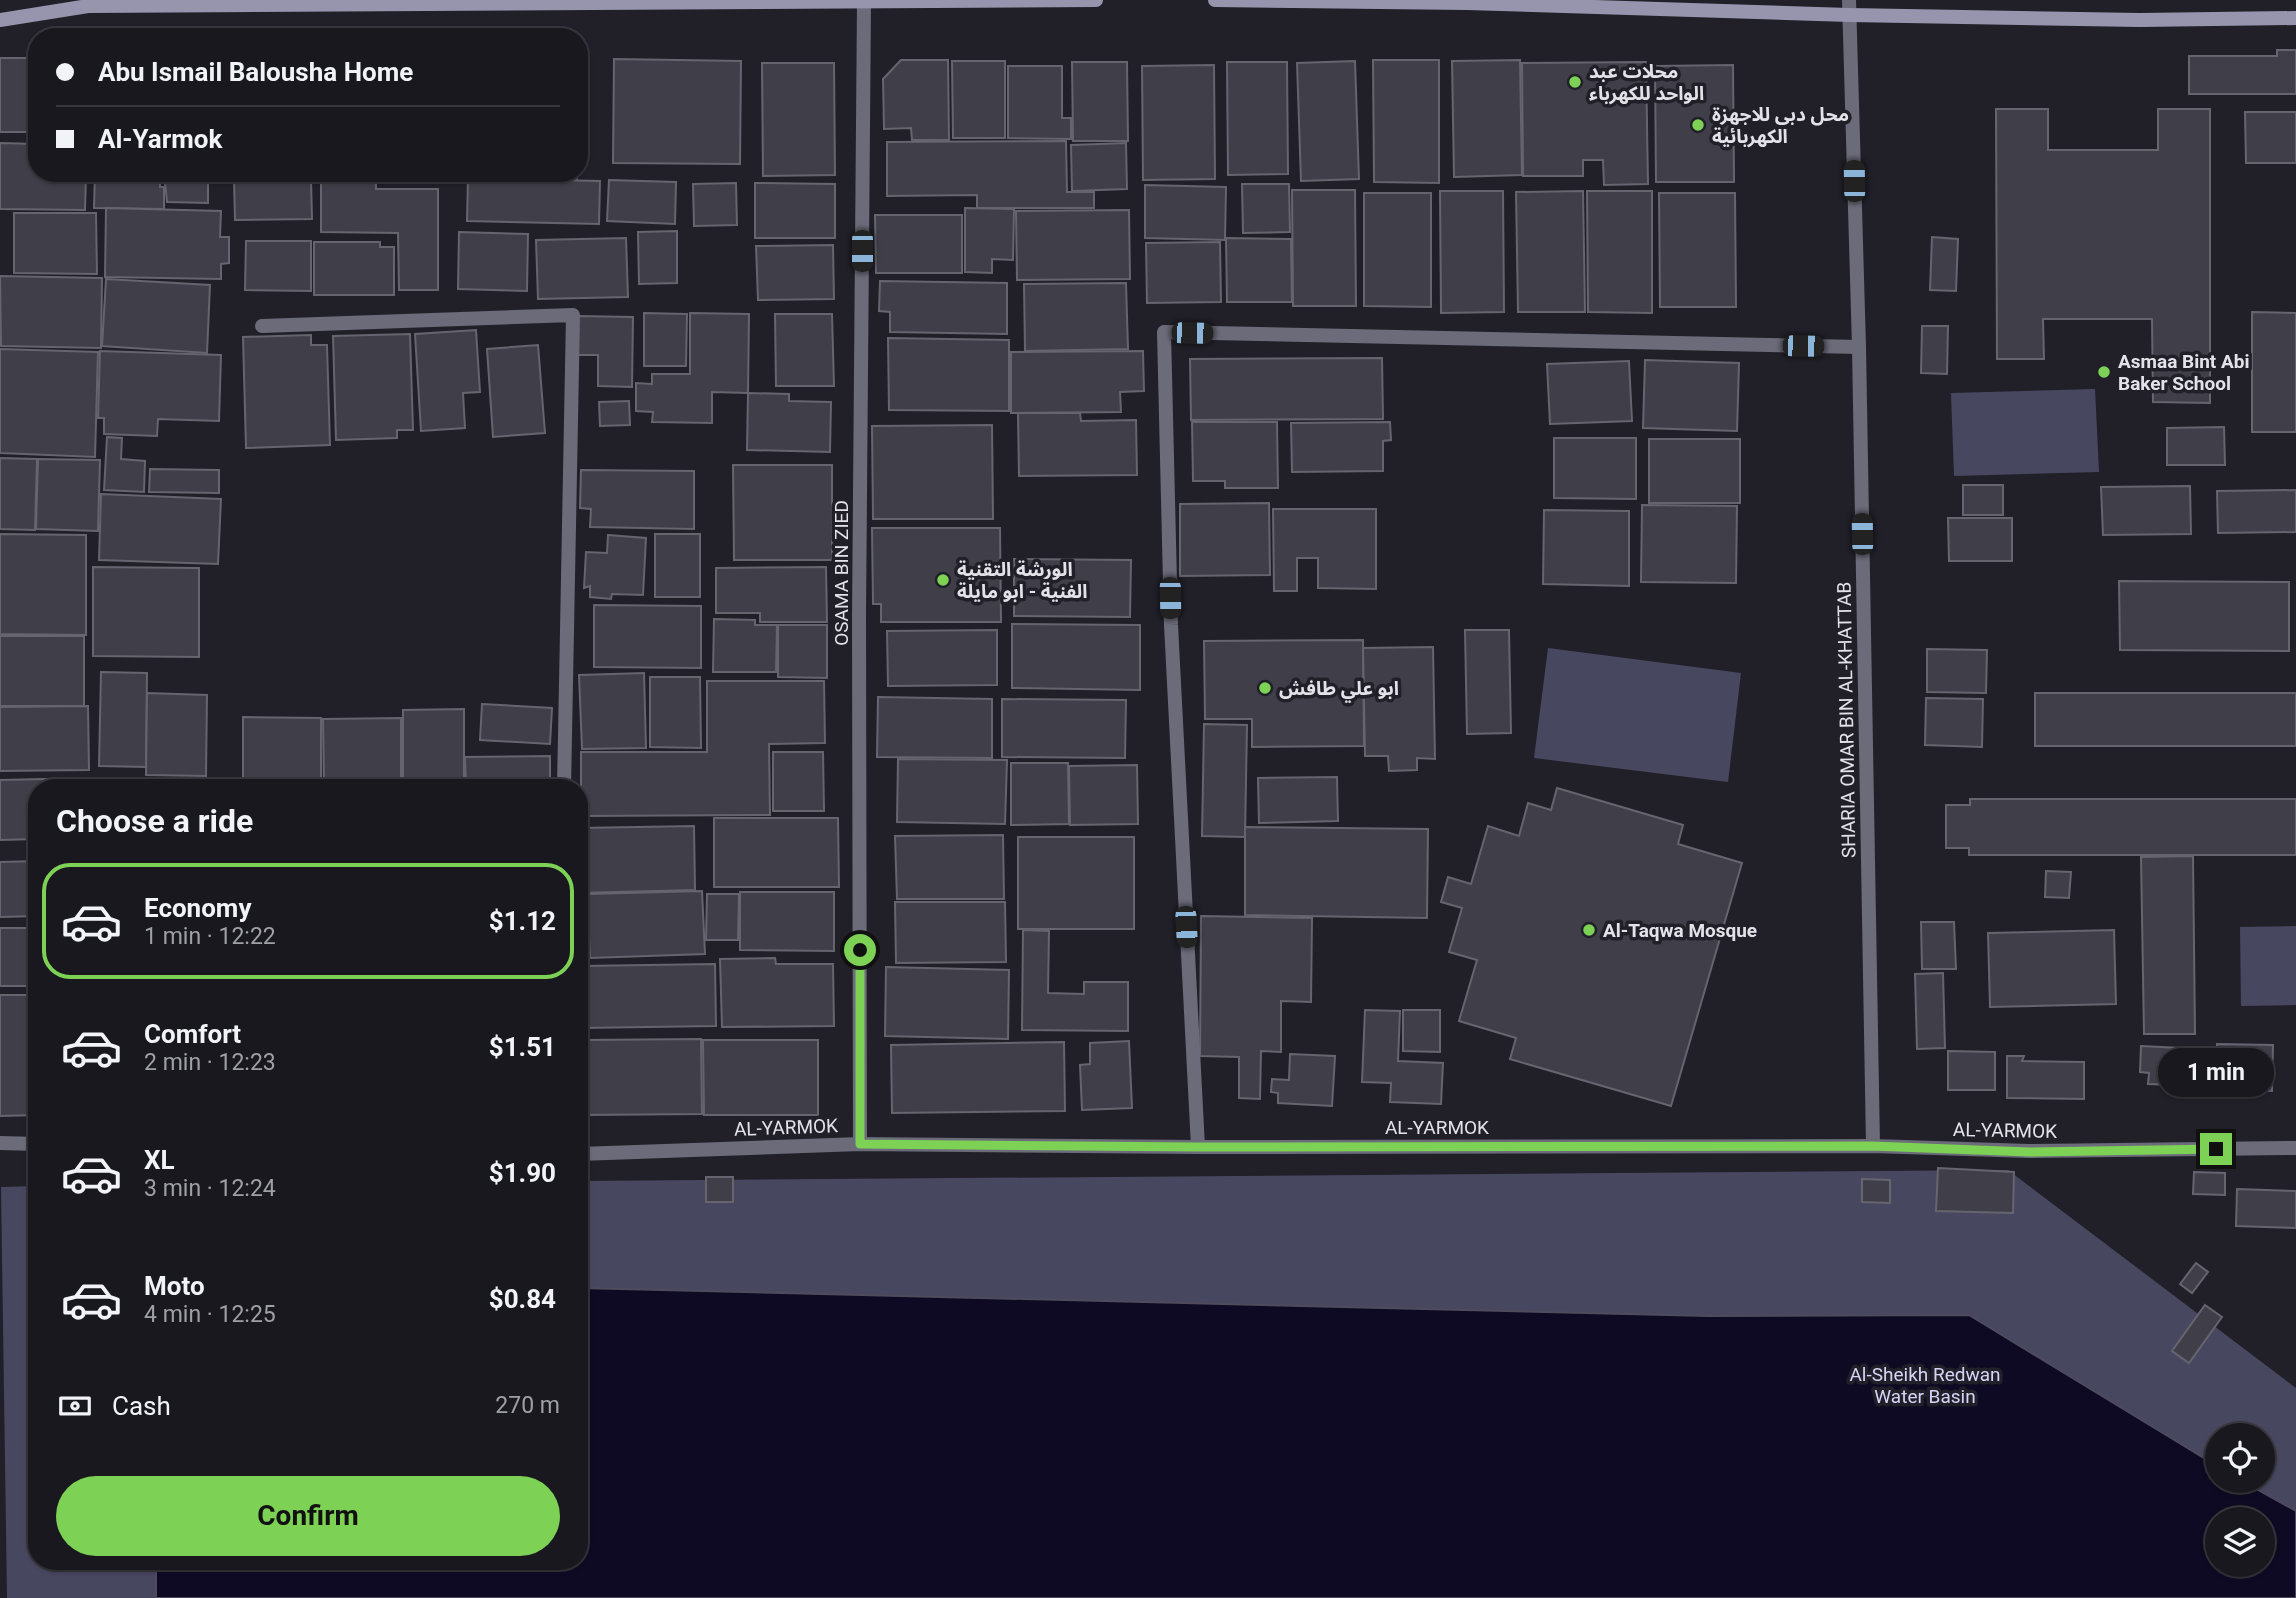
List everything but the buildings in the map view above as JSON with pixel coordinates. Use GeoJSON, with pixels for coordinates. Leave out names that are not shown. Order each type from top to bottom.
{"type":"FeatureCollection","features":[{"type":"Feature","properties":{"kind":"main road"},"geometry":{"type":"LineString","coordinates":[[0,20],[89,6],[1096,0]]}},
{"type":"Feature","properties":{"kind":"main road"},"geometry":{"type":"LineString","coordinates":[[1215,0],[1849,7],[2140,20],[2296,18]]}},
{"type":"Feature","properties":{"kind":"street","name":"OSAMA BIN ZIED"},"geometry":{"type":"LineString","coordinates":[[860,1144],[859,595],[864,2]]}},
{"type":"Feature","properties":{"kind":"street","name":"SHARIA OMAR BIN AL-KHATTAB"},"geometry":{"type":"LineString","coordinates":[[1849,7],[1859,347],[1872,1146]]}},
{"type":"Feature","properties":{"kind":"street"},"geometry":{"type":"LineString","coordinates":[[262,326],[573,315],[565,779]]}},
{"type":"Feature","properties":{"kind":"street"},"geometry":{"type":"LineString","coordinates":[[1198,1147],[1171,625],[1164,332],[1859,347]]}},
{"type":"Feature","properties":{"kind":"street"},"geometry":{"type":"LineString","coordinates":[[0,1143],[28,1144]]}},
{"type":"Feature","properties":{"kind":"street","name":"AL-YARMOK"},"geometry":{"type":"LineString","coordinates":[[588,1154],[860,1144],[1198,1147],[1872,1146],[2029,1152],[2296,1148]]}},
{"type":"Feature","properties":{"kind":"green space"},"geometry":{"type":"Polygon","coordinates":[[[2095,389],[2099,472],[1954,476],[1951,393],[2095,389]]]}},
{"type":"Feature","properties":{"kind":"green space"},"geometry":{"type":"Polygon","coordinates":[[[1548,648],[1741,673],[1728,782],[1534,758],[1548,648]]]}},
{"type":"Feature","properties":{"kind":"green space"},"geometry":{"type":"Polygon","coordinates":[[[2296,926],[2296,1005],[2241,1006],[2240,927],[2296,926]]]}},
{"type":"Feature","properties":{"kind":"green space","name":"Al-Sheikh Redwan Water Basin"},"geometry":{"type":"Polygon","coordinates":[[[2008,1170],[2296,1388],[2296,1598],[7,1598],[1,1187],[28,1186],[28,1570],[588,1570],[588,1181],[2008,1170]]]}},
{"type":"Feature","properties":{"kind":"shaded area","name":"Al-Sheikh Redwan Water Basin"},"geometry":{"type":"Polygon","coordinates":[[[588,1288],[1708,1316],[1969,1315],[2205,1459],[2205,1493],[2264,1493],[2296,1511],[2296,1598],[156,1598],[156,1570],[588,1570],[588,1288]]]}},
{"type":"Feature","properties":{"kind":"place","name":"محلات عبد الواحد للكهرباء"},"geometry":{"type":"Point","coordinates":[1575,82]}},
{"type":"Feature","properties":{"kind":"place","name":"محل دبي للاجهزة الكهربائية"},"geometry":{"type":"Point","coordinates":[1698,125]}},
{"type":"Feature","properties":{"kind":"place","name":"Asmaa Bint Abi Baker School"},"geometry":{"type":"Point","coordinates":[2104,372]}},
{"type":"Feature","properties":{"kind":"place","name":"الورشة التقنية الفنية - ابو مايلة"},"geometry":{"type":"Point","coordinates":[943,580]}},
{"type":"Feature","properties":{"kind":"place","name":"ابو علي طافش"},"geometry":{"type":"Point","coordinates":[1265,688]}},
{"type":"Feature","properties":{"kind":"place","name":"Al-Taqwa Mosque"},"geometry":{"type":"Point","coordinates":[1589,930]}},
{"type":"Feature","properties":{"kind":"route"},"geometry":{"type":"LineString","coordinates":[[860,950],[860,1144],[1198,1147],[1872,1146],[2029,1152],[2216,1149]]}}]}
